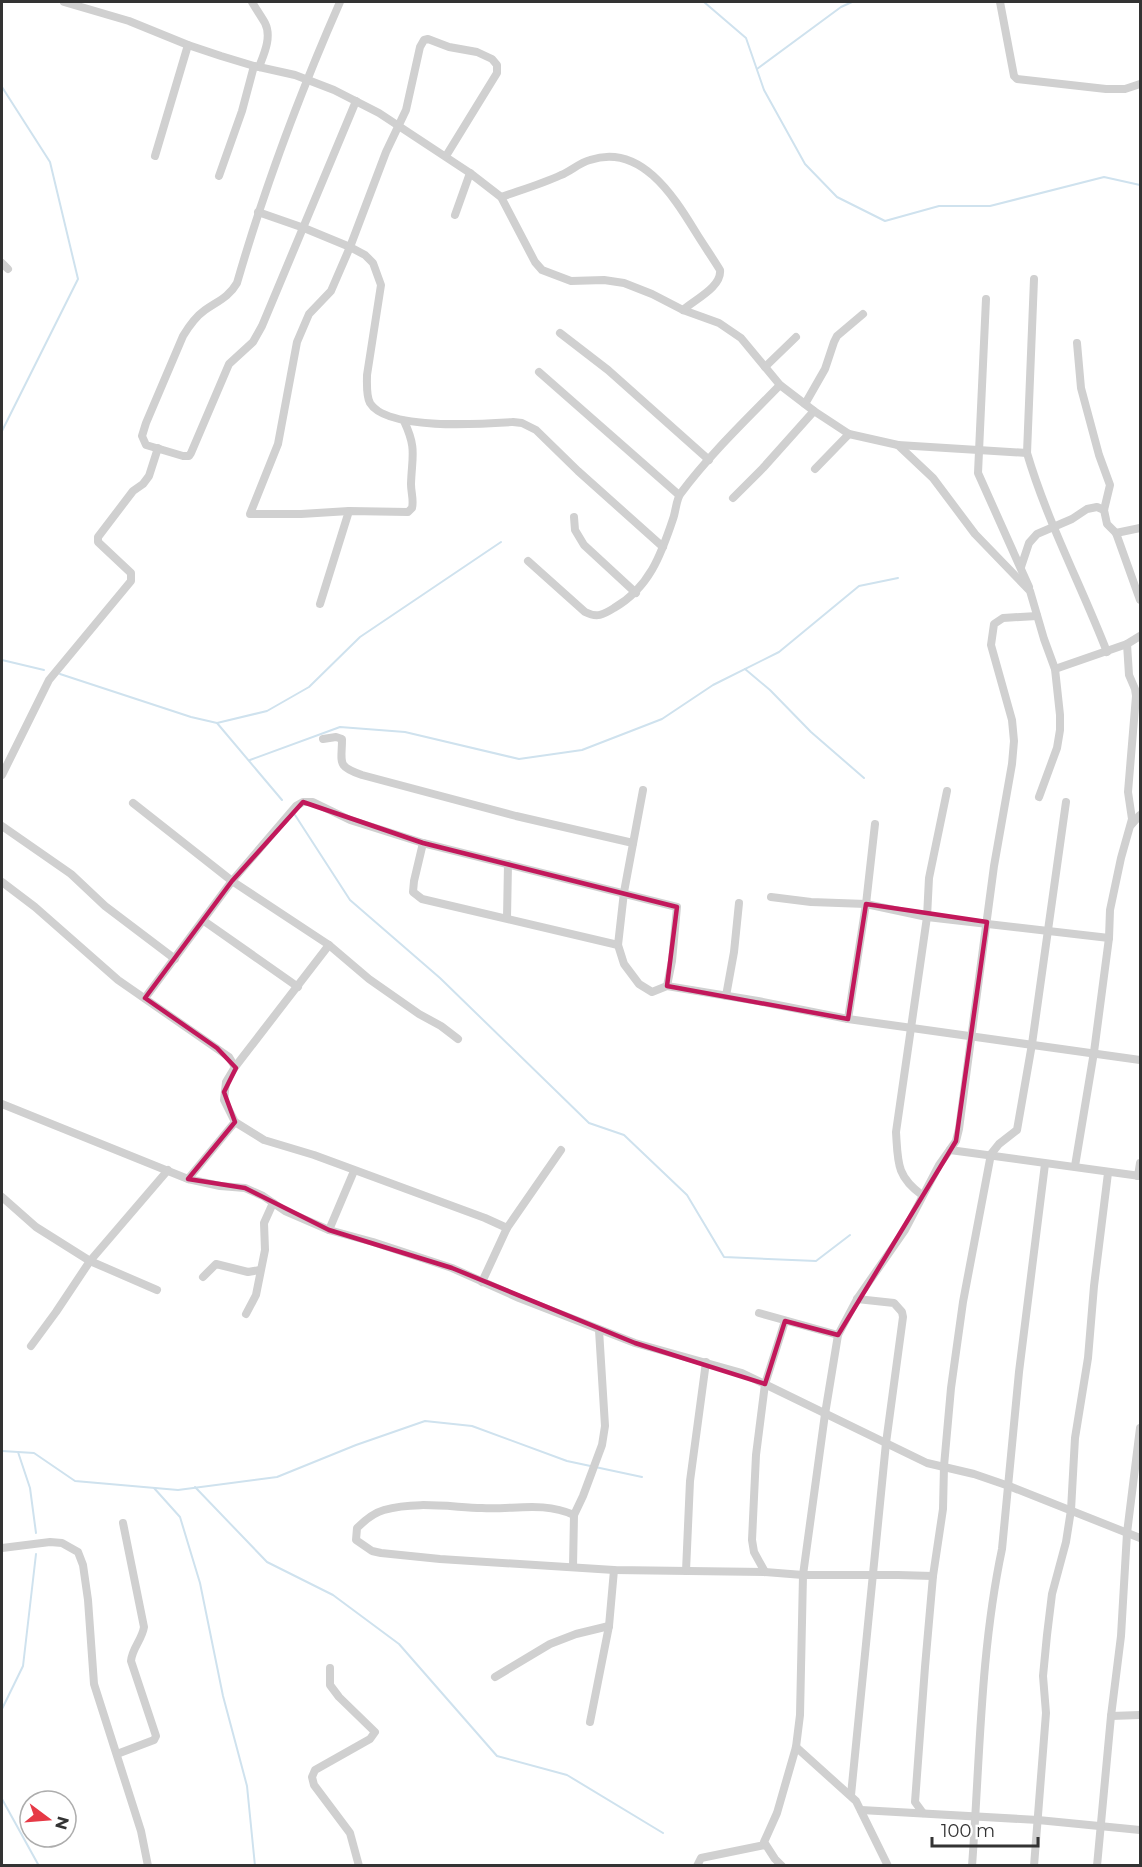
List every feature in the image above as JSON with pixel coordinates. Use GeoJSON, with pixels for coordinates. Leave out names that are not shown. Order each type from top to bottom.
{"type":"FeatureCollection","features":[{"type":"Feature","properties":{"kind":"street"},"geometry":{"type":"LineString","coordinates":[[64,2],[129,21],[188,45],[256,67],[283,72],[306,80],[379,113],[446,156],[501,197],[535,262],[542,270],[571,281],[604,280],[624,283],[653,294],[683,310],[728,327],[741,338],[780,385],[849,434],[898,445],[1028,453]]}},
{"type":"Feature","properties":{"kind":"street"},"geometry":{"type":"LineString","coordinates":[[219,176],[256,67],[267,44],[265,24],[252,2]]}},
{"type":"Feature","properties":{"kind":"street"},"geometry":{"type":"LineString","coordinates":[[340,2],[306,80],[258,212],[237,283],[231,293],[203,311],[190,324],[183,336],[142,436],[146,445],[183,456],[189,456],[191,453],[229,364],[253,342],[262,326],[356,101]]}},
{"type":"Feature","properties":{"kind":"street"},"geometry":{"type":"LineString","coordinates":[[1000,2],[1014,76],[1017,79],[1106,89],[1125,89],[1140,84]]}},
{"type":"Feature","properties":{"kind":"street"},"geometry":{"type":"LineString","coordinates":[[404,421],[412,439],[414,451],[411,488],[413,500],[412,508],[408,512],[250,514],[278,444],[299,335],[309,314],[331,291],[406,110],[420,47],[424,40],[428,39],[449,47],[477,52],[492,59],[497,65],[496,73],[446,156]]}},
{"type":"Feature","properties":{"kind":"street"},"geometry":{"type":"LineString","coordinates":[[154,156],[188,45]]}},
{"type":"Feature","properties":{"kind":"street"},"geometry":{"type":"LineString","coordinates":[[501,197],[563,175],[590,160],[617,158],[640,166],[660,180],[671,194],[720,270],[717,282],[683,310]]}},
{"type":"Feature","properties":{"kind":"street"},"geometry":{"type":"LineString","coordinates":[[454,215],[470,173]]}},
{"type":"Feature","properties":{"kind":"street"},"geometry":{"type":"LineString","coordinates":[[258,212],[350,247],[365,255],[373,263],[381,285],[367,375],[370,403],[380,412],[404,421],[437,424],[522,423],[536,430],[663,547]]}},
{"type":"Feature","properties":{"kind":"street"},"geometry":{"type":"LineString","coordinates":[[2,263],[8,269]]}},
{"type":"Feature","properties":{"kind":"street"},"geometry":{"type":"LineString","coordinates":[[1034,279],[1028,453],[1034,476],[1107,652]]}},
{"type":"Feature","properties":{"kind":"street"},"geometry":{"type":"LineString","coordinates":[[986,299],[978,450],[980,481],[1030,591],[1055,669],[1059,701],[1060,730],[1050,771],[1039,796]]}},
{"type":"Feature","properties":{"kind":"street"},"geometry":{"type":"LineString","coordinates":[[805,404],[825,369],[837,336],[863,314]]}},
{"type":"Feature","properties":{"kind":"street"},"geometry":{"type":"LineString","coordinates":[[560,333],[608,370],[709,460]]}},
{"type":"Feature","properties":{"kind":"street"},"geometry":{"type":"LineString","coordinates":[[765,367],[796,337]]}},
{"type":"Feature","properties":{"kind":"street"},"geometry":{"type":"LineString","coordinates":[[1077,343],[1081,388],[1099,455],[1110,485],[1104,510],[1107,524],[1116,532],[1140,600]]}},
{"type":"Feature","properties":{"kind":"street"},"geometry":{"type":"LineString","coordinates":[[539,372],[679,495]]}},
{"type":"Feature","properties":{"kind":"street"},"geometry":{"type":"LineString","coordinates":[[528,561],[585,612],[594,616],[603,614],[636,593],[646,581],[663,547],[679,495],[780,385]]}},
{"type":"Feature","properties":{"kind":"street"},"geometry":{"type":"LineString","coordinates":[[733,498],[814,411]]}},
{"type":"Feature","properties":{"kind":"street"},"geometry":{"type":"LineString","coordinates":[[815,470],[849,434]]}},
{"type":"Feature","properties":{"kind":"street"},"geometry":{"type":"LineString","coordinates":[[898,445],[933,478],[975,534],[1030,591]]}},
{"type":"Feature","properties":{"kind":"street"},"geometry":{"type":"LineString","coordinates":[[2,775],[49,680],[131,581],[131,573],[103,548],[98,542],[98,537],[133,491],[149,476],[158,448]]}},
{"type":"Feature","properties":{"kind":"street"},"geometry":{"type":"LineString","coordinates":[[1021,567],[1032,538],[1072,519],[1087,509],[1096,507],[1104,510]]}},
{"type":"Feature","properties":{"kind":"street"},"geometry":{"type":"LineString","coordinates":[[320,604],[349,511]]}},
{"type":"Feature","properties":{"kind":"street"},"geometry":{"type":"LineString","coordinates":[[574,517],[575,530],[584,545],[636,593]]}},
{"type":"Feature","properties":{"kind":"street"},"geometry":{"type":"LineString","coordinates":[[1116,532],[1140,528]]}},
{"type":"Feature","properties":{"kind":"street"},"geometry":{"type":"LineString","coordinates":[[782,1866],[765,1845],[766,1835],[777,1813],[796,1747],[800,1715],[803,1575],[838,1335],[857,1299],[897,1243],[960,1129],[971,1035],[1014,741],[1012,720],[991,645],[994,624],[1004,618],[1037,616]]}},
{"type":"Feature","properties":{"kind":"street"},"geometry":{"type":"LineString","coordinates":[[1055,669],[1107,652],[1140,636]]}},
{"type":"Feature","properties":{"kind":"street"},"geometry":{"type":"LineString","coordinates":[[1075,1166],[1094,1052],[1109,938],[1110,910],[1120,858],[1132,819],[1128,792],[1136,696],[1129,675],[1127,644]]}},
{"type":"Feature","properties":{"kind":"street"},"geometry":{"type":"LineString","coordinates":[[323,740],[336,737],[342,740],[340,758],[342,765],[347,770],[362,775],[506,813],[633,843]]}},
{"type":"Feature","properties":{"kind":"street"},"geometry":{"type":"LineString","coordinates":[[643,790],[624,892],[618,945],[624,964],[639,984],[652,992],[667,986],[848,1019],[1140,1060]]}},
{"type":"Feature","properties":{"kind":"street"},"geometry":{"type":"LineString","coordinates":[[922,1195],[902,1177],[897,1155],[896,1132],[927,917],[929,878],[947,791]]}},
{"type":"Feature","properties":{"kind":"street"},"geometry":{"type":"LineString","coordinates":[[145,998],[232,881],[296,806],[303,802],[313,802],[350,820],[423,843],[677,907],[672,961],[667,986]]}},
{"type":"Feature","properties":{"kind":"street"},"geometry":{"type":"LineString","coordinates":[[923,1813],[915,1802],[933,1576],[943,1509],[944,1466],[951,1388],[961,1313],[991,1154],[999,1144],[1017,1130],[1032,1044],[1066,802]]}},
{"type":"Feature","properties":{"kind":"street"},"geometry":{"type":"LineString","coordinates":[[133,803],[232,881],[329,945],[369,980],[458,1039]]}},
{"type":"Feature","properties":{"kind":"street"},"geometry":{"type":"LineString","coordinates":[[1131,825],[1140,815]]}},
{"type":"Feature","properties":{"kind":"street"},"geometry":{"type":"LineString","coordinates":[[848,1019],[866,904],[875,824]]}},
{"type":"Feature","properties":{"kind":"street"},"geometry":{"type":"LineString","coordinates":[[2,826],[71,874],[105,906],[175,959]]}},
{"type":"Feature","properties":{"kind":"street"},"geometry":{"type":"LineString","coordinates":[[423,843],[413,892],[422,898],[618,945]]}},
{"type":"Feature","properties":{"kind":"street"},"geometry":{"type":"LineString","coordinates":[[507,918],[508,864]]}},
{"type":"Feature","properties":{"kind":"street"},"geometry":{"type":"LineString","coordinates":[[2,882],[118,980],[217,1048],[229,1057],[235,1067]]}},
{"type":"Feature","properties":{"kind":"street"},"geometry":{"type":"LineString","coordinates":[[771,897],[811,902],[866,904],[927,917],[987,922],[1109,938]]}},
{"type":"Feature","properties":{"kind":"street"},"geometry":{"type":"LineString","coordinates":[[726,996],[739,903]]}},
{"type":"Feature","properties":{"kind":"street"},"geometry":{"type":"LineString","coordinates":[[204,921],[298,987]]}},
{"type":"Feature","properties":{"kind":"street"},"geometry":{"type":"LineString","coordinates":[[329,945],[235,1067],[226,1082],[224,1100],[234,1122],[264,1140],[314,1155],[507,1228]]}},
{"type":"Feature","properties":{"kind":"street"},"geometry":{"type":"LineString","coordinates":[[2,1104],[188,1179],[220,1186],[245,1188],[263,1196],[285,1211],[329,1230],[452,1268],[599,1330],[683,1358],[742,1373],[927,1463],[1009,1486],[1140,1538]]}},
{"type":"Feature","properties":{"kind":"street"},"geometry":{"type":"LineString","coordinates":[[188,1179],[234,1122]]}},
{"type":"Feature","properties":{"kind":"street"},"geometry":{"type":"LineString","coordinates":[[482,1282],[507,1228],[561,1150]]}},
{"type":"Feature","properties":{"kind":"street"},"geometry":{"type":"LineString","coordinates":[[950,1150],[1139,1176],[1140,1163]]}},
{"type":"Feature","properties":{"kind":"street"},"geometry":{"type":"LineString","coordinates":[[972,1866],[983,1693],[1045,1164]]}},
{"type":"Feature","properties":{"kind":"street"},"geometry":{"type":"LineString","coordinates":[[31,1346],[90,1261],[168,1170]]}},
{"type":"Feature","properties":{"kind":"street"},"geometry":{"type":"LineString","coordinates":[[329,1230],[354,1171]]}},
{"type":"Feature","properties":{"kind":"street"},"geometry":{"type":"LineString","coordinates":[[1034,1866],[1046,1713],[1043,1676],[1047,1635],[1052,1594],[1071,1510],[1075,1438],[1088,1358],[1108,1173]]}},
{"type":"Feature","properties":{"kind":"street"},"geometry":{"type":"LineString","coordinates":[[2,1197],[36,1227],[90,1261],[157,1290]]}},
{"type":"Feature","properties":{"kind":"street"},"geometry":{"type":"LineString","coordinates":[[246,1314],[256,1295],[265,1250],[264,1223],[273,1203]]}},
{"type":"Feature","properties":{"kind":"street"},"geometry":{"type":"LineString","coordinates":[[203,1277],[216,1264],[248,1272],[260,1270]]}},
{"type":"Feature","properties":{"kind":"street"},"geometry":{"type":"LineString","coordinates":[[850,1795],[886,1443],[902,1312],[894,1303],[857,1299]]}},
{"type":"Feature","properties":{"kind":"street"},"geometry":{"type":"LineString","coordinates":[[759,1312],[838,1335]]}},
{"type":"Feature","properties":{"kind":"street"},"geometry":{"type":"LineString","coordinates":[[765,1572],[754,1552],[752,1540],[756,1455],[765,1384],[785,1321]]}},
{"type":"Feature","properties":{"kind":"street"},"geometry":{"type":"LineString","coordinates":[[573,1567],[574,1515],[603,1445],[599,1330]]}},
{"type":"Feature","properties":{"kind":"street"},"geometry":{"type":"LineString","coordinates":[[686,1571],[690,1481],[706,1362]]}},
{"type":"Feature","properties":{"kind":"street"},"geometry":{"type":"LineString","coordinates":[[1097,1866],[1121,1636],[1127,1533],[1140,1428]]}},
{"type":"Feature","properties":{"kind":"street"},"geometry":{"type":"LineString","coordinates":[[574,1515],[565,1511],[536,1506],[483,1508],[412,1506],[382,1511],[370,1517],[357,1528],[356,1540],[363,1546],[381,1553],[614,1570],[933,1576]]}},
{"type":"Feature","properties":{"kind":"street"},"geometry":{"type":"LineString","coordinates":[[117,1754],[154,1740],[156,1736],[131,1661],[136,1644],[143,1635],[144,1627],[123,1523]]}},
{"type":"Feature","properties":{"kind":"street"},"geometry":{"type":"LineString","coordinates":[[2,1548],[50,1542],[62,1543],[78,1552],[83,1564],[88,1600],[94,1684],[141,1832],[148,1866]]}},
{"type":"Feature","properties":{"kind":"street"},"geometry":{"type":"LineString","coordinates":[[590,1722],[609,1626],[614,1570]]}},
{"type":"Feature","properties":{"kind":"street"},"geometry":{"type":"LineString","coordinates":[[495,1677],[550,1644],[576,1634],[609,1626]]}},
{"type":"Feature","properties":{"kind":"street"},"geometry":{"type":"LineString","coordinates":[[330,1668],[330,1685],[375,1732],[370,1739],[315,1770],[312,1777],[314,1785],[350,1833],[359,1866]]}},
{"type":"Feature","properties":{"kind":"street"},"geometry":{"type":"LineString","coordinates":[[1111,1716],[1140,1715]]}},
{"type":"Feature","properties":{"kind":"street"},"geometry":{"type":"LineString","coordinates":[[796,1747],[850,1795],[861,1810],[888,1866]]}},
{"type":"Feature","properties":{"kind":"street"},"geometry":{"type":"LineString","coordinates":[[904,1812],[915,1802]]}},
{"type":"Feature","properties":{"kind":"street"},"geometry":{"type":"LineString","coordinates":[[861,1810],[1038,1820],[1140,1830]]}},
{"type":"Feature","properties":{"kind":"street"},"geometry":{"type":"LineString","coordinates":[[697,1866],[701,1858],[765,1845]]}},
{"type":"Feature","properties":{"kind":"highlighted area"},"geometry":{"type":"Polygon","coordinates":[[[303,802],[423,843],[677,907],[667,986],[848,1019],[866,904],[987,922],[956,1141],[838,1335],[785,1321],[765,1384],[635,1343],[452,1268],[329,1230],[245,1188],[188,1179],[235,1122],[224,1092],[236,1068],[217,1048],[145,998],[232,881],[303,802]]]}},
{"type":"Feature","properties":{"kind":"waterway"},"geometry":{"type":"LineString","coordinates":[[704,2],[746,38],[764,90],[805,164],[837,197],[885,221],[939,206],[990,206],[1104,177],[1140,185]]}},
{"type":"Feature","properties":{"kind":"waterway"},"geometry":{"type":"LineString","coordinates":[[757,69],[841,7],[852,2]]}},
{"type":"Feature","properties":{"kind":"waterway"},"geometry":{"type":"LineString","coordinates":[[2,87],[50,162],[78,279],[2,431]]}},
{"type":"Feature","properties":{"kind":"waterway"},"geometry":{"type":"LineString","coordinates":[[217,723],[267,711],[309,687],[360,637],[501,542]]}},
{"type":"Feature","properties":{"kind":"waterway"},"geometry":{"type":"LineString","coordinates":[[250,760],[340,727],[405,732],[519,759],[582,750],[662,719],[713,685],[779,652],[859,586],[898,578]]}},
{"type":"Feature","properties":{"kind":"waterway"},"geometry":{"type":"LineString","coordinates":[[2,660],[44,670]]}},
{"type":"Feature","properties":{"kind":"waterway"},"geometry":{"type":"LineString","coordinates":[[745,669],[770,690],[811,732],[864,778]]}},
{"type":"Feature","properties":{"kind":"waterway"},"geometry":{"type":"LineString","coordinates":[[60,674],[191,717],[217,723],[282,800]]}},
{"type":"Feature","properties":{"kind":"waterway"},"geometry":{"type":"LineString","coordinates":[[295,815],[350,900],[440,978],[589,1123],[624,1135],[687,1195],[724,1257],[816,1261],[850,1235]]}},
{"type":"Feature","properties":{"kind":"waterway"},"geometry":{"type":"LineString","coordinates":[[2,1451],[34,1453],[75,1481],[178,1490],[277,1477],[356,1445],[425,1421],[472,1426],[567,1461],[642,1477]]}},
{"type":"Feature","properties":{"kind":"waterway"},"geometry":{"type":"LineString","coordinates":[[18,1452],[30,1488],[36,1533]]}},
{"type":"Feature","properties":{"kind":"waterway"},"geometry":{"type":"LineString","coordinates":[[195,1487],[267,1562],[333,1595],[399,1644],[497,1756],[567,1775],[663,1833]]}},
{"type":"Feature","properties":{"kind":"waterway"},"geometry":{"type":"LineString","coordinates":[[154,1488],[180,1517],[200,1583],[223,1696],[247,1786],[255,1866]]}},
{"type":"Feature","properties":{"kind":"waterway"},"geometry":{"type":"LineString","coordinates":[[2,1709],[23,1666],[36,1554]]}},
{"type":"Feature","properties":{"kind":"waterway"},"geometry":{"type":"LineString","coordinates":[[2,1799],[39,1866]]}}]}
